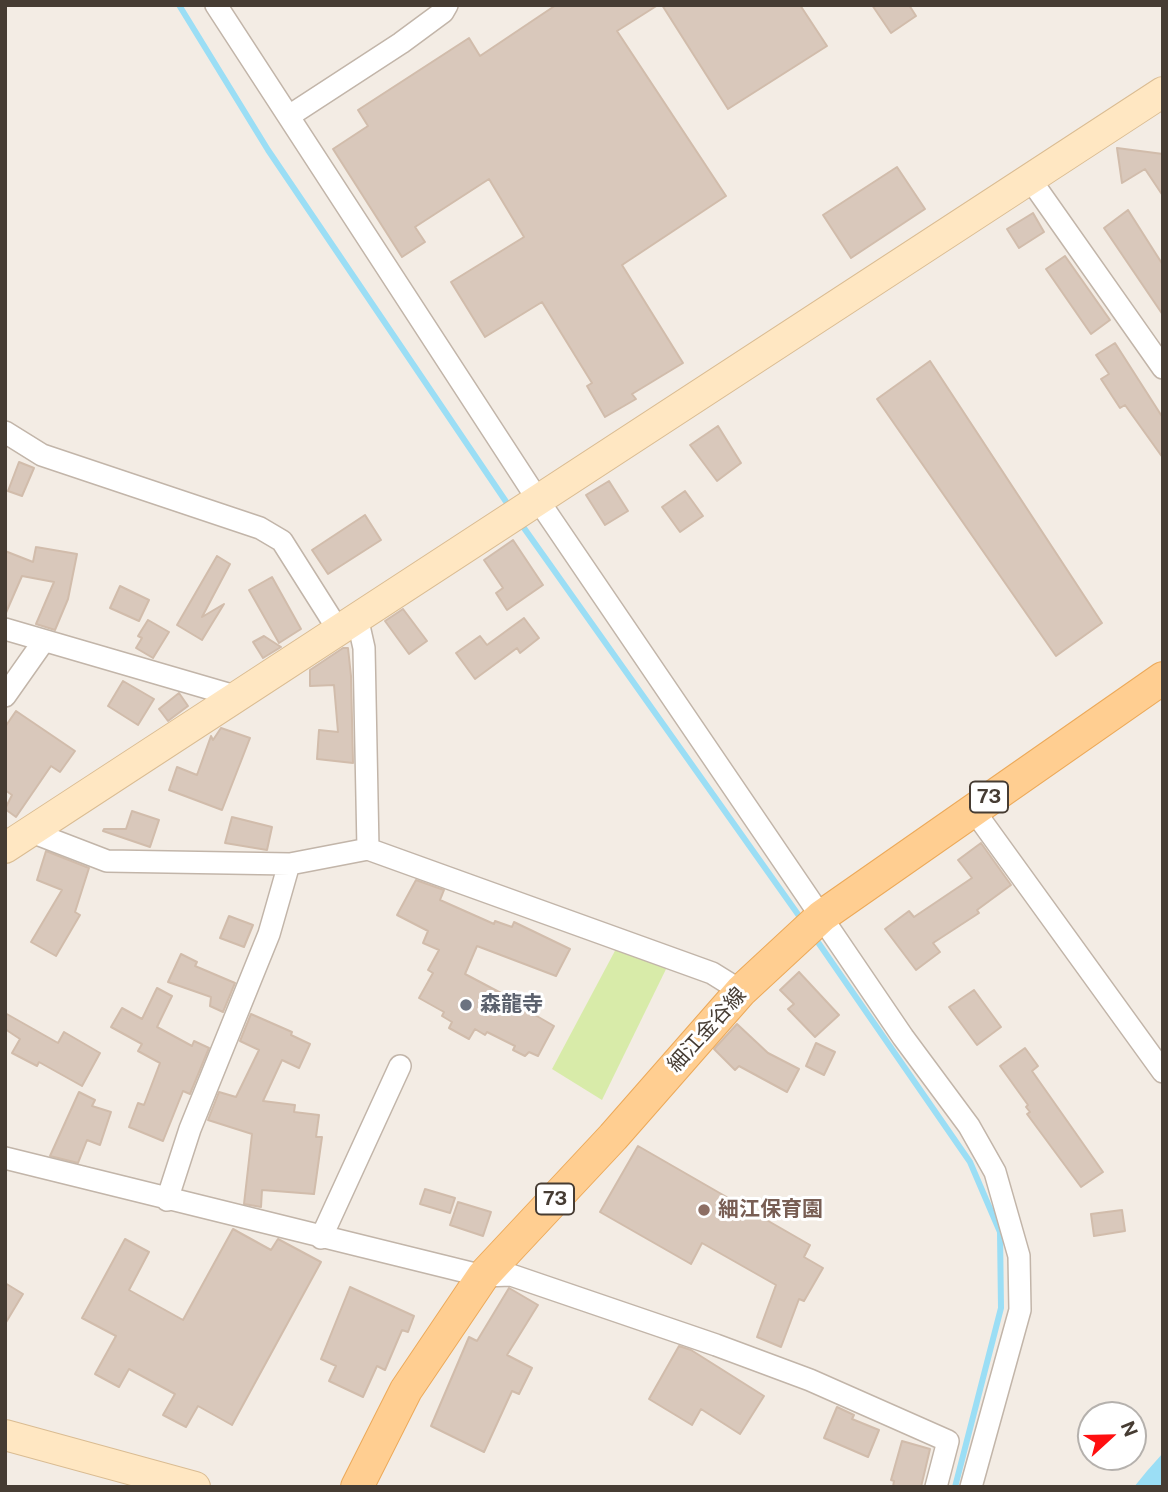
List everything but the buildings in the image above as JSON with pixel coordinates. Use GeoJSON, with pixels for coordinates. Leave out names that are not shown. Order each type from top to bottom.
{"type":"FeatureCollection","features":[{"type":"Feature","properties":{"kind":"main road","name":"細江金谷線"},"geometry":{"type":"LineString","coordinates":[[357,1487],[406,1390],[483,1276],[613,1137],[741,991],[819,918],[972,808],[1163,678]]}},
{"type":"Feature","properties":{"kind":"street"},"geometry":{"type":"LineString","coordinates":[[216,5],[289,116],[522,510],[969,1126],[995,1172],[1018,1256],[1020,1310],[971,1487]]}},
{"type":"Feature","properties":{"kind":"street"},"geometry":{"type":"LineString","coordinates":[[289,116],[401,43],[443,12],[447,5]]}},
{"type":"Feature","properties":{"kind":"street"},"geometry":{"type":"LineString","coordinates":[[17,839],[1163,92]]}},
{"type":"Feature","properties":{"kind":"street"},"geometry":{"type":"LineString","coordinates":[[1031,179],[1163,368]]}},
{"type":"Feature","properties":{"kind":"street"},"geometry":{"type":"LineString","coordinates":[[5,432],[42,455],[260,528],[282,541],[347,622],[364,648],[368,849]]}},
{"type":"Feature","properties":{"kind":"street"},"geometry":{"type":"LineString","coordinates":[[5,629],[235,696]]}},
{"type":"Feature","properties":{"kind":"street"},"geometry":{"type":"LineString","coordinates":[[5,696],[43,642]]}},
{"type":"Feature","properties":{"kind":"street"},"geometry":{"type":"LineString","coordinates":[[972,808],[1163,1072]]}},
{"type":"Feature","properties":{"kind":"street"},"geometry":{"type":"LineString","coordinates":[[17,839],[107,861],[289,864],[368,849],[712,973],[741,991]]}},
{"type":"Feature","properties":{"kind":"street"},"geometry":{"type":"LineString","coordinates":[[167,1200],[190,1129],[268,934],[289,864]]}},
{"type":"Feature","properties":{"kind":"street"},"geometry":{"type":"LineString","coordinates":[[321,1238],[400,1066]]}},
{"type":"Feature","properties":{"kind":"street"},"geometry":{"type":"LineString","coordinates":[[5,1158],[483,1276],[511,1275],[716,1345],[810,1380],[948,1441],[936,1487]]}},
{"type":"Feature","properties":{"kind":"street"},"geometry":{"type":"LineString","coordinates":[[5,1435],[195,1487]]}},
{"type":"Feature","properties":{"kind":"green space"},"geometry":{"type":"Polygon","coordinates":[[[617,947],[669,963],[602,1100],[552,1069],[617,947]]]}},
{"type":"Feature","properties":{"kind":"water"},"geometry":{"type":"Polygon","coordinates":[[[1163,1453],[1163,1487],[1134,1487],[1163,1453]]]}},
{"type":"Feature","properties":{"kind":"waterway"},"geometry":{"type":"LineString","coordinates":[[179,5],[268,150],[511,509]]}},
{"type":"Feature","properties":{"kind":"waterway"},"geometry":{"type":"LineString","coordinates":[[519,521],[802,920]]}},
{"type":"Feature","properties":{"kind":"waterway"},"geometry":{"type":"LineString","coordinates":[[813,935],[970,1162],[1000,1232],[1001,1308],[955,1487]]}},
{"type":"Feature","properties":{"kind":"place","name":"森龍寺"},"geometry":{"type":"Point","coordinates":[466,1005]}},
{"type":"Feature","properties":{"kind":"place","name":"細江保育園"},"geometry":{"type":"Point","coordinates":[704,1210]}}]}
